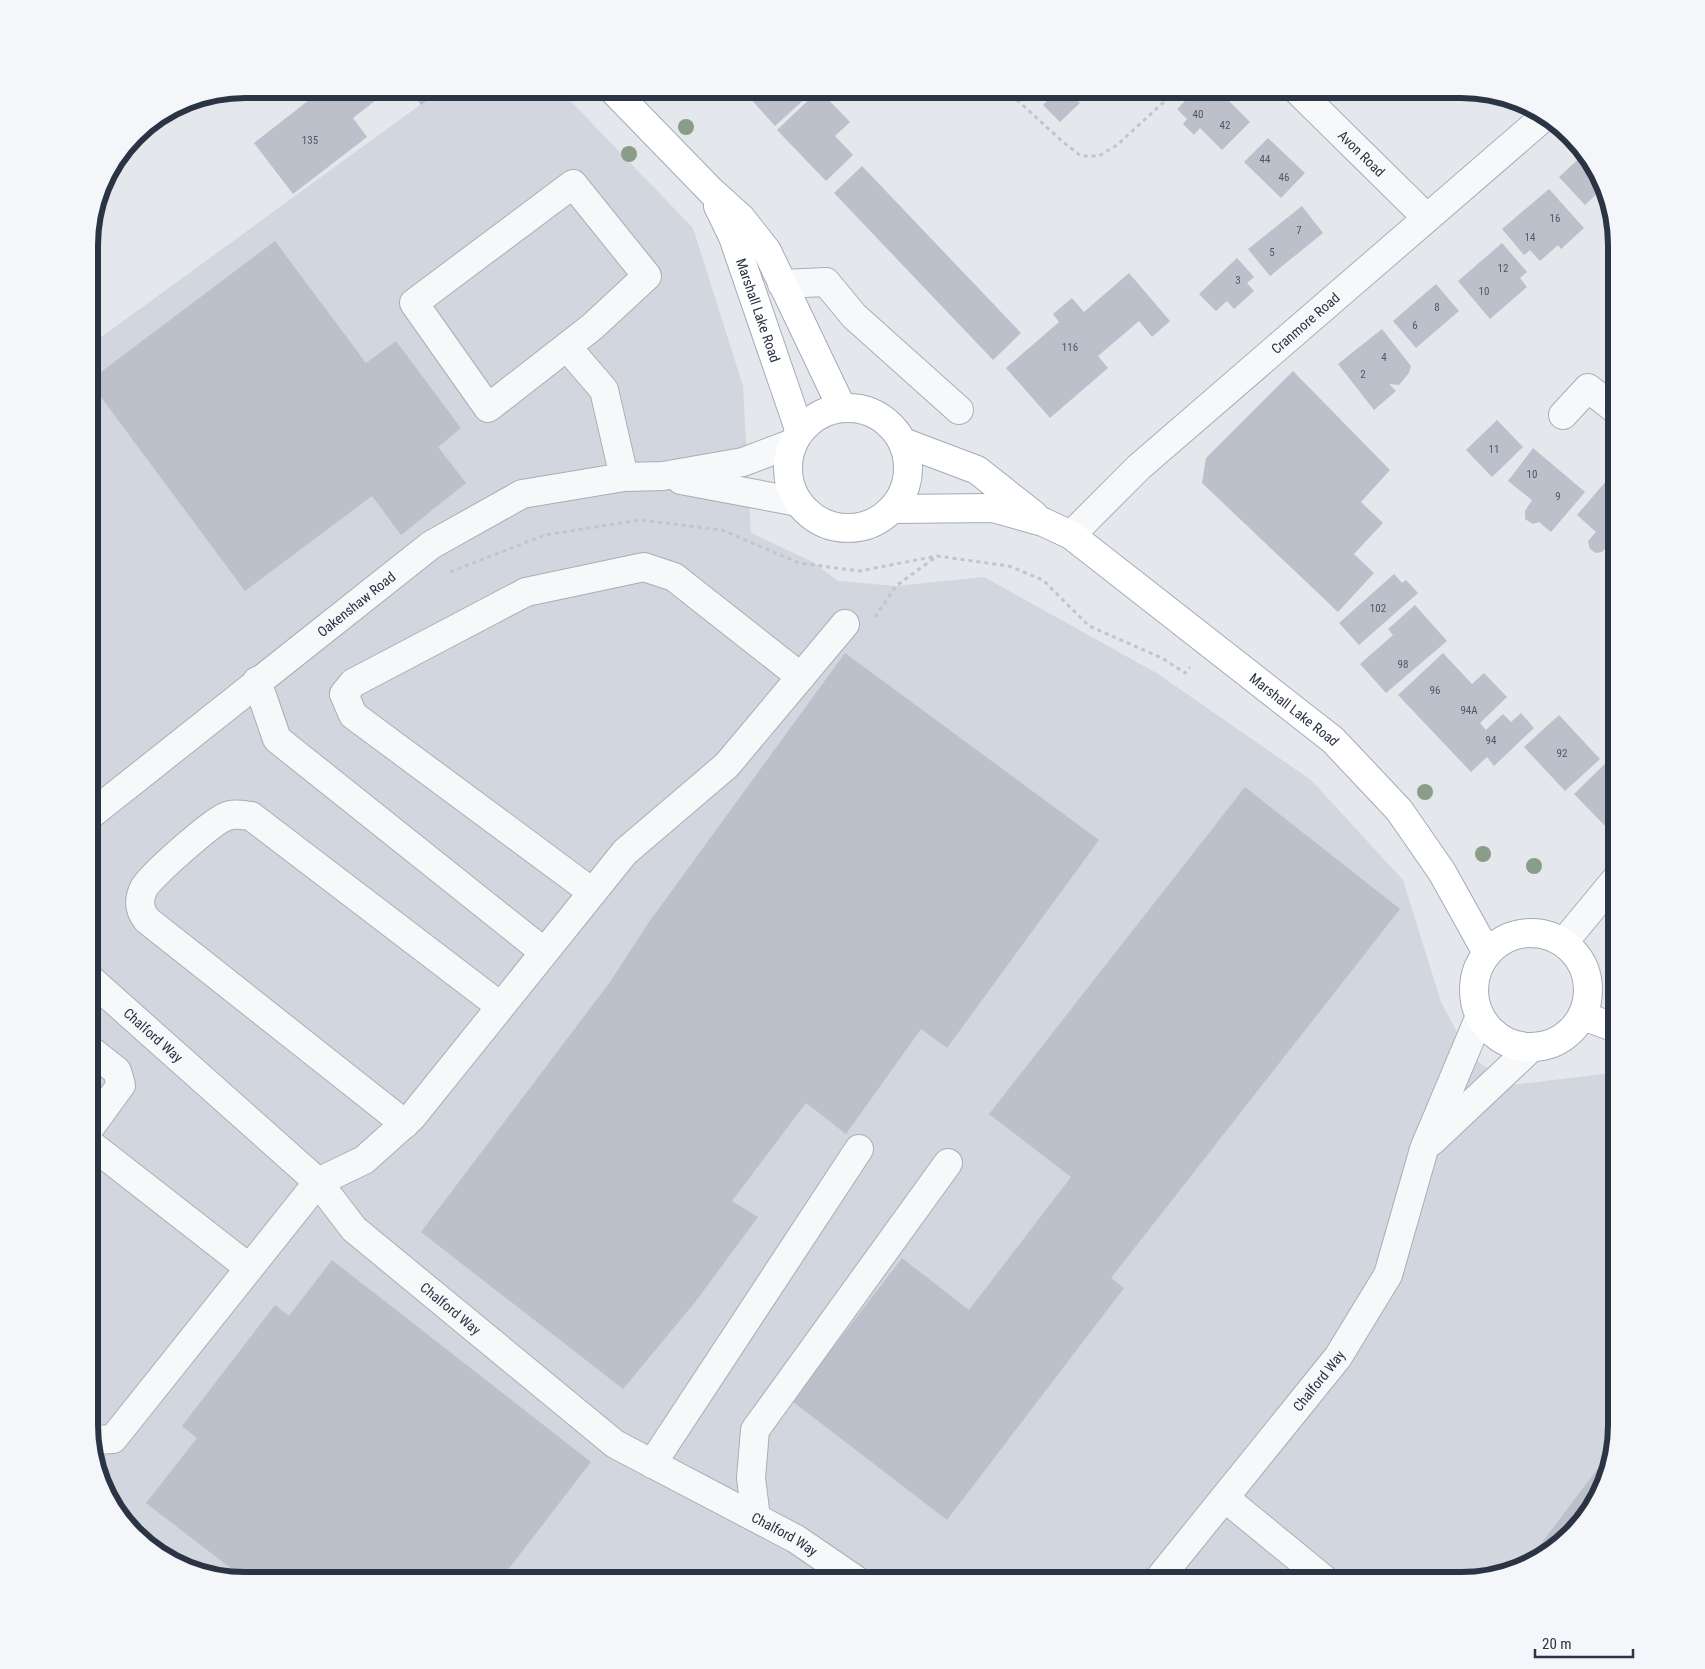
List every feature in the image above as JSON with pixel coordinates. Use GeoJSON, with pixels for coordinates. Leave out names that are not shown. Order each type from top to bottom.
{"type":"FeatureCollection","features":[{"type":"Feature","properties":{"kind":"main road","name":"Marshall Lake Road"},"geometry":{"type":"LineString","coordinates":[[621,98],[711,191],[741,218],[767,251],[842,408]]}},
{"type":"Feature","properties":{"kind":"main road","name":"Marshall Lake Road"},"geometry":{"type":"LineString","coordinates":[[711,191],[733,237],[797,438],[788,466],[798,502]]}},
{"type":"Feature","properties":{"kind":"main road"},"geometry":{"type":"LineString","coordinates":[[797,438],[819,415],[842,408],[867,410],[888,422],[903,442],[909,476],[894,509],[877,522],[855,529],[833,527],[813,518],[798,502]]}},
{"type":"Feature","properties":{"kind":"main road","name":"Marshall Lake Road"},"geometry":{"type":"LineString","coordinates":[[903,442],[977,470],[1043,522]]}},
{"type":"Feature","properties":{"kind":"main road","name":"Marshall Lake Road"},"geometry":{"type":"LineString","coordinates":[[894,509],[993,508],[1043,522],[1072,535],[1333,740],[1399,810],[1442,872],[1487,953]]}},
{"type":"Feature","properties":{"kind":"main road"},"geometry":{"type":"LineString","coordinates":[[1523,932],[1545,934],[1564,942],[1576,953],[1585,967],[1589,983],[1588,1000],[1583,1016],[1578,1024],[1562,1038],[1543,1046],[1516,1045],[1502,1039],[1490,1029],[1480,1016],[1474,995],[1476,972],[1487,953],[1510,936],[1523,932]]}},
{"type":"Feature","properties":{"kind":"main road"},"geometry":{"type":"LineString","coordinates":[[1583,1016],[1608,1025]]}},
{"type":"Feature","properties":{"kind":"street","name":"Avon Road"},"geometry":{"type":"LineString","coordinates":[[1305,98],[1427,218]]}},
{"type":"Feature","properties":{"kind":"street","name":"Cranmore Road"},"geometry":{"type":"LineString","coordinates":[[1072,535],[1139,467],[1540,121]]}},
{"type":"Feature","properties":{"kind":"street"},"geometry":{"type":"LineString","coordinates":[[573,184],[647,276],[567,347],[488,408],[414,303],[573,184]]}},
{"type":"Feature","properties":{"kind":"street"},"geometry":{"type":"LineString","coordinates":[[782,284],[826,282],[854,316],[959,410]]}},
{"type":"Feature","properties":{"kind":"street"},"geometry":{"type":"LineString","coordinates":[[567,347],[604,390],[624,477]]}},
{"type":"Feature","properties":{"kind":"street"},"geometry":{"type":"LineString","coordinates":[[1563,415],[1588,388],[1608,404]]}},
{"type":"Feature","properties":{"kind":"street","name":"Oakenshaw Road"},"geometry":{"type":"LineString","coordinates":[[98,800],[258,681],[431,545],[522,494],[624,477],[663,476],[743,462],[797,438]]}},
{"type":"Feature","properties":{"kind":"street","name":"Oakenshaw Road"},"geometry":{"type":"LineString","coordinates":[[663,476],[798,502]]}},
{"type":"Feature","properties":{"kind":"street"},"geometry":{"type":"LineString","coordinates":[[592,892],[353,715],[344,694],[353,683],[526,592],[644,567],[674,577],[801,677]]}},
{"type":"Feature","properties":{"kind":"street"},"geometry":{"type":"LineString","coordinates":[[99,1440],[113,1438],[248,1267],[318,1182],[364,1160],[405,1124],[624,852],[727,765],[845,624]]}},
{"type":"Feature","properties":{"kind":"street"},"geometry":{"type":"LineString","coordinates":[[258,681],[277,739],[544,952]]}},
{"type":"Feature","properties":{"kind":"street"},"geometry":{"type":"LineString","coordinates":[[405,1124],[147,920],[142,913],[140,897],[148,882],[222,818],[238,814],[251,816],[500,1006]]}},
{"type":"Feature","properties":{"kind":"street"},"geometry":{"type":"LineString","coordinates":[[1564,942],[1608,889]]}},
{"type":"Feature","properties":{"kind":"street","name":"Chalford Way"},"geometry":{"type":"LineString","coordinates":[[98,986],[318,1182],[354,1230],[615,1444],[796,1539],[835,1572]]}},
{"type":"Feature","properties":{"kind":"street","name":"Chalford Way"},"geometry":{"type":"LineString","coordinates":[[1165,1572],[1338,1357],[1388,1275],[1424,1149],[1480,1016]]}},
{"type":"Feature","properties":{"kind":"street"},"geometry":{"type":"LineString","coordinates":[[1424,1149],[1532,1047]]}},
{"type":"Feature","properties":{"kind":"street"},"geometry":{"type":"LineString","coordinates":[[98,1056],[117,1071],[121,1085],[98,1117]]}},
{"type":"Feature","properties":{"kind":"street"},"geometry":{"type":"LineString","coordinates":[[652,1464],[859,1149]]}},
{"type":"Feature","properties":{"kind":"street"},"geometry":{"type":"LineString","coordinates":[[98,1150],[248,1267]]}},
{"type":"Feature","properties":{"kind":"street"},"geometry":{"type":"LineString","coordinates":[[756,1518],[751,1478],[755,1430],[948,1163]]}},
{"type":"Feature","properties":{"kind":"street"},"geometry":{"type":"LineString","coordinates":[[1225,1498],[1315,1572]]}},
{"type":"Feature","properties":{"kind":"path"},"geometry":{"type":"LineString","coordinates":[[1014,98],[1081,156],[1099,156],[1117,145],[1168,98]]}},
{"type":"Feature","properties":{"kind":"path"},"geometry":{"type":"LineString","coordinates":[[872,622],[896,586],[937,556],[1009,566],[1043,580],[1089,626],[1162,658],[1185,674],[1209,642]]}},
{"type":"Feature","properties":{"kind":"shaded area"},"geometry":{"type":"Polygon","coordinates":[[[430,98],[568,98],[693,228],[743,386],[751,533],[813,562],[838,581],[896,586],[984,577],[1158,674],[1311,780],[1403,880],[1441,1002],[1469,1055],[1511,1085],[1608,1073],[1608,1424],[1605,1453],[1600,1471],[1588,1498],[1577,1514],[1557,1535],[1534,1552],[1489,1569],[1460,1572],[245,1572],[216,1569],[188,1560],[163,1547],[134,1521],[117,1498],[105,1471],[100,1453],[98,1434],[98,339],[430,98]]]}},
{"type":"Feature","properties":{"kind":"building"},"geometry":{"type":"Polygon","coordinates":[[[312,98],[379,98],[353,118],[367,137],[293,194],[254,143],[312,98]]]}},
{"type":"Feature","properties":{"kind":"building"},"geometry":{"type":"Polygon","coordinates":[[[415,98],[430,98],[421,105],[415,98]]]}},
{"type":"Feature","properties":{"kind":"building"},"geometry":{"type":"Polygon","coordinates":[[[750,98],[806,98],[775,126],[750,98]]]}},
{"type":"Feature","properties":{"kind":"building"},"geometry":{"type":"Polygon","coordinates":[[[811,98],[827,98],[850,122],[835,136],[853,155],[826,181],[777,130],[811,98]]]}},
{"type":"Feature","properties":{"kind":"building"},"geometry":{"type":"Polygon","coordinates":[[[1050,98],[1075,98],[1080,103],[1060,122],[1043,105],[1050,98]]]}},
{"type":"Feature","properties":{"kind":"building"},"geometry":{"type":"Polygon","coordinates":[[[1188,98],[1226,98],[1250,122],[1222,150],[1200,128],[1194,135],[1183,124],[1187,119],[1177,109],[1188,98]]]}},
{"type":"Feature","properties":{"kind":"building"},"geometry":{"type":"Polygon","coordinates":[[[1268,138],[1305,173],[1281,198],[1244,162],[1268,138]]]}},
{"type":"Feature","properties":{"kind":"building"},"geometry":{"type":"Polygon","coordinates":[[[1579,158],[1588,171],[1598,193],[1585,205],[1559,177],[1579,158]]]}},
{"type":"Feature","properties":{"kind":"building"},"geometry":{"type":"Polygon","coordinates":[[[862,166],[1021,333],[993,360],[834,193],[862,166]]]}},
{"type":"Feature","properties":{"kind":"building"},"geometry":{"type":"Polygon","coordinates":[[[1549,189],[1584,228],[1561,249],[1558,245],[1540,261],[1530,250],[1524,255],[1502,229],[1549,189]]]}},
{"type":"Feature","properties":{"kind":"building"},"geometry":{"type":"Polygon","coordinates":[[[1302,206],[1323,233],[1270,276],[1248,249],[1302,206]]]}},
{"type":"Feature","properties":{"kind":"building"},"geometry":{"type":"Polygon","coordinates":[[[275,241],[366,363],[396,341],[461,428],[438,447],[466,483],[401,535],[372,496],[245,591],[98,393],[98,374],[275,241]]]}},
{"type":"Feature","properties":{"kind":"building"},"geometry":{"type":"Polygon","coordinates":[[[1502,243],[1527,272],[1520,278],[1527,287],[1490,319],[1458,281],[1502,243]]]}},
{"type":"Feature","properties":{"kind":"building"},"geometry":{"type":"Polygon","coordinates":[[[1237,258],[1254,277],[1247,283],[1254,291],[1234,309],[1227,301],[1216,311],[1199,294],[1237,258]]]}},
{"type":"Feature","properties":{"kind":"building"},"geometry":{"type":"Polygon","coordinates":[[[1129,273],[1170,321],[1152,337],[1139,321],[1098,356],[1108,368],[1050,418],[1006,368],[1059,322],[1053,314],[1072,298],[1084,312],[1129,273]]]}},
{"type":"Feature","properties":{"kind":"building"},"geometry":{"type":"Polygon","coordinates":[[[1436,284],[1459,311],[1416,348],[1393,321],[1436,284]]]}},
{"type":"Feature","properties":{"kind":"building"},"geometry":{"type":"Polygon","coordinates":[[[1382,329],[1411,366],[1409,373],[1399,385],[1389,384],[1396,391],[1374,410],[1338,364],[1382,329]]]}},
{"type":"Feature","properties":{"kind":"building"},"geometry":{"type":"Polygon","coordinates":[[[1293,371],[1390,470],[1361,502],[1383,523],[1354,554],[1374,573],[1338,612],[1202,483],[1206,458],[1293,371]]]}},
{"type":"Feature","properties":{"kind":"building"},"geometry":{"type":"Polygon","coordinates":[[[1497,420],[1523,447],[1492,477],[1466,450],[1497,420]]]}},
{"type":"Feature","properties":{"kind":"building"},"geometry":{"type":"Polygon","coordinates":[[[1533,448],[1585,492],[1551,532],[1539,522],[1533,524],[1525,519],[1525,511],[1532,500],[1508,481],[1533,448]]]}},
{"type":"Feature","properties":{"kind":"building"},"geometry":{"type":"Polygon","coordinates":[[[1607,480],[1608,545],[1602,552],[1596,553],[1590,549],[1588,541],[1596,532],[1577,515],[1607,480]]]}},
{"type":"Feature","properties":{"kind":"building"},"geometry":{"type":"Polygon","coordinates":[[[1394,574],[1402,583],[1406,580],[1418,593],[1359,645],[1339,623],[1394,574]]]}},
{"type":"Feature","properties":{"kind":"building"},"geometry":{"type":"Polygon","coordinates":[[[1415,605],[1447,641],[1386,693],[1360,664],[1393,635],[1388,629],[1415,605]]]}},
{"type":"Feature","properties":{"kind":"building"},"geometry":{"type":"Polygon","coordinates":[[[845,653],[1099,840],[947,1048],[921,1029],[846,1134],[806,1103],[732,1201],[758,1217],[696,1301],[623,1389],[421,1232],[610,982],[649,922],[845,653]]]}},
{"type":"Feature","properties":{"kind":"building"},"geometry":{"type":"Polygon","coordinates":[[[1443,653],[1472,684],[1484,673],[1507,697],[1480,723],[1486,730],[1503,714],[1511,722],[1521,713],[1534,728],[1494,766],[1487,757],[1471,772],[1398,695],[1443,653]]]}},
{"type":"Feature","properties":{"kind":"building"},"geometry":{"type":"Polygon","coordinates":[[[1559,715],[1600,759],[1565,791],[1524,747],[1559,715]]]}},
{"type":"Feature","properties":{"kind":"building"},"geometry":{"type":"Polygon","coordinates":[[[1608,761],[1608,829],[1574,794],[1608,761]]]}},
{"type":"Feature","properties":{"kind":"building"},"geometry":{"type":"Polygon","coordinates":[[[1245,787],[1400,909],[1111,1278],[1124,1288],[947,1520],[792,1401],[902,1258],[969,1310],[1071,1177],[989,1114],[1245,787]]]}},
{"type":"Feature","properties":{"kind":"building"},"geometry":{"type":"Polygon","coordinates":[[[332,1260],[591,1462],[506,1572],[234,1571],[146,1503],[197,1438],[182,1426],[275,1305],[289,1316],[332,1260]]]}},
{"type":"Feature","properties":{"kind":"building"},"geometry":{"type":"Polygon","coordinates":[[[1602,1462],[1588,1498],[1577,1514],[1557,1535],[1536,1551],[1602,1462]]]}}]}
